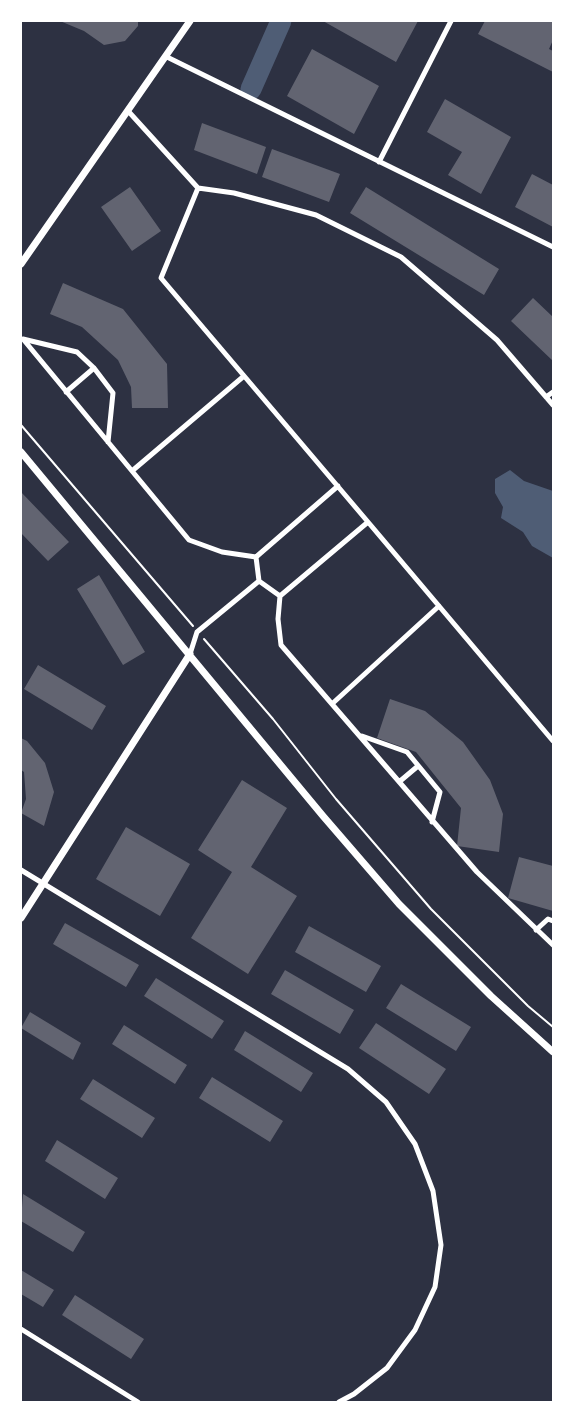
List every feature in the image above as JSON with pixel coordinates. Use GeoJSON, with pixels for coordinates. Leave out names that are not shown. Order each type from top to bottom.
{"type":"FeatureCollection","features":[{"type":"Feature","properties":{"kind":"street"},"geometry":{"type":"LineString","coordinates":[[21,264],[167,57],[190,21]]}},
{"type":"Feature","properties":{"kind":"street"},"geometry":{"type":"LineString","coordinates":[[379,162],[452,21]]}},
{"type":"Feature","properties":{"kind":"street"},"geometry":{"type":"LineString","coordinates":[[167,57],[553,247]]}},
{"type":"Feature","properties":{"kind":"street"},"geometry":{"type":"LineString","coordinates":[[128,112],[198,188],[234,194],[316,215],[401,257],[497,340],[553,406]]}},
{"type":"Feature","properties":{"kind":"street"},"geometry":{"type":"LineString","coordinates":[[198,188],[161,278],[553,742]]}},
{"type":"Feature","properties":{"kind":"street"},"geometry":{"type":"LineString","coordinates":[[108,442],[113,393],[94,368],[77,352],[23,339],[66,392],[189,540],[222,552],[256,557],[338,486]]}},
{"type":"Feature","properties":{"kind":"street"},"geometry":{"type":"LineString","coordinates":[[66,392],[94,368]]}},
{"type":"Feature","properties":{"kind":"street"},"geometry":{"type":"LineString","coordinates":[[132,471],[244,376]]}},
{"type":"Feature","properties":{"kind":"street"},"geometry":{"type":"LineString","coordinates":[[546,397],[553,392]]}},
{"type":"Feature","properties":{"kind":"street"},"geometry":{"type":"LineString","coordinates":[[21,452],[323,816],[399,904],[491,996],[553,1052]]}},
{"type":"Feature","properties":{"kind":"street"},"geometry":{"type":"LineString","coordinates":[[368,522],[280,596],[278,619],[281,645],[333,703],[476,872],[553,945]]}},
{"type":"Feature","properties":{"kind":"street"},"geometry":{"type":"LineString","coordinates":[[256,557],[258,581]]}},
{"type":"Feature","properties":{"kind":"street"},"geometry":{"type":"LineString","coordinates":[[21,918],[190,654],[197,632],[258,581]]}},
{"type":"Feature","properties":{"kind":"street"},"geometry":{"type":"LineString","coordinates":[[258,581],[280,596]]}},
{"type":"Feature","properties":{"kind":"street"},"geometry":{"type":"LineString","coordinates":[[333,703],[439,606]]}},
{"type":"Feature","properties":{"kind":"street"},"geometry":{"type":"LineString","coordinates":[[361,736],[407,752],[440,792],[432,822]]}},
{"type":"Feature","properties":{"kind":"street"},"geometry":{"type":"LineString","coordinates":[[400,782],[418,766]]}},
{"type":"Feature","properties":{"kind":"street"},"geometry":{"type":"LineString","coordinates":[[21,870],[348,1069],[386,1102],[415,1144],[433,1191],[441,1245],[435,1287],[415,1330],[387,1368],[354,1394],[339,1402]]}},
{"type":"Feature","properties":{"kind":"street"},"geometry":{"type":"LineString","coordinates":[[536,930],[548,919],[553,921]]}},
{"type":"Feature","properties":{"kind":"street"},"geometry":{"type":"LineString","coordinates":[[21,1329],[138,1402]]}},
{"type":"Feature","properties":{"kind":"path"},"geometry":{"type":"LineString","coordinates":[[21,424],[431,909],[528,1006],[553,1027]]}},
{"type":"Feature","properties":{"kind":"water"},"geometry":{"type":"Polygon","coordinates":[[[510,470],[524,481],[553,491],[553,558],[532,546],[523,532],[501,518],[503,507],[495,493],[495,479],[510,470]]]}},
{"type":"Feature","properties":{"kind":"building"},"geometry":{"type":"Polygon","coordinates":[[[60,21],[138,21],[138,26],[125,41],[104,45],[84,31],[60,21]]]}},
{"type":"Feature","properties":{"kind":"building"},"geometry":{"type":"Polygon","coordinates":[[[323,21],[418,21],[396,62],[323,21]]]}},
{"type":"Feature","properties":{"kind":"building"},"geometry":{"type":"Polygon","coordinates":[[[485,21],[553,21],[553,40],[549,49],[553,51],[553,72],[478,34],[485,21]]]}},
{"type":"Feature","properties":{"kind":"building"},"geometry":{"type":"Polygon","coordinates":[[[312,49],[379,86],[354,134],[287,96],[312,49]]]}},
{"type":"Feature","properties":{"kind":"building"},"geometry":{"type":"Polygon","coordinates":[[[445,99],[511,137],[481,194],[448,175],[462,152],[427,132],[445,99]]]}},
{"type":"Feature","properties":{"kind":"building"},"geometry":{"type":"Polygon","coordinates":[[[202,123],[266,147],[257,174],[194,150],[202,123]]]}},
{"type":"Feature","properties":{"kind":"building"},"geometry":{"type":"Polygon","coordinates":[[[272,149],[340,174],[329,202],[262,177],[272,149]]]}},
{"type":"Feature","properties":{"kind":"building"},"geometry":{"type":"Polygon","coordinates":[[[532,174],[553,185],[553,227],[515,207],[532,174]]]}},
{"type":"Feature","properties":{"kind":"building"},"geometry":{"type":"Polygon","coordinates":[[[130,187],[161,231],[132,251],[101,207],[130,187]]]}},
{"type":"Feature","properties":{"kind":"building"},"geometry":{"type":"Polygon","coordinates":[[[366,187],[499,269],[484,295],[350,213],[366,187]]]}},
{"type":"Feature","properties":{"kind":"building"},"geometry":{"type":"Polygon","coordinates":[[[63,283],[123,309],[167,364],[168,408],[132,408],[131,387],[118,360],[82,327],[50,314],[63,283]]]}},
{"type":"Feature","properties":{"kind":"building"},"geometry":{"type":"Polygon","coordinates":[[[533,298],[553,317],[553,361],[511,321],[533,298]]]}},
{"type":"Feature","properties":{"kind":"building"},"geometry":{"type":"Polygon","coordinates":[[[21,492],[69,542],[48,561],[21,533],[21,492]]]}},
{"type":"Feature","properties":{"kind":"building"},"geometry":{"type":"Polygon","coordinates":[[[99,575],[145,652],[123,665],[77,589],[99,575]]]}},
{"type":"Feature","properties":{"kind":"building"},"geometry":{"type":"Polygon","coordinates":[[[38,665],[106,706],[92,730],[24,689],[38,665]]]}},
{"type":"Feature","properties":{"kind":"building"},"geometry":{"type":"Polygon","coordinates":[[[390,699],[425,711],[463,742],[490,780],[503,814],[499,852],[457,846],[461,808],[416,752],[377,738],[390,699]]]}},
{"type":"Feature","properties":{"kind":"building"},"geometry":{"type":"Polygon","coordinates":[[[21,738],[27,741],[45,763],[54,792],[44,826],[21,813],[26,799],[24,772],[21,770],[21,738]]]}},
{"type":"Feature","properties":{"kind":"building"},"geometry":{"type":"Polygon","coordinates":[[[242,780],[287,808],[251,867],[297,896],[248,974],[191,938],[232,872],[198,850],[242,780]]]}},
{"type":"Feature","properties":{"kind":"building"},"geometry":{"type":"Polygon","coordinates":[[[126,827],[190,864],[160,916],[96,879],[126,827]]]}},
{"type":"Feature","properties":{"kind":"building"},"geometry":{"type":"Polygon","coordinates":[[[519,857],[553,866],[553,911],[508,898],[519,857]]]}},
{"type":"Feature","properties":{"kind":"building"},"geometry":{"type":"Polygon","coordinates":[[[65,923],[139,965],[126,987],[53,944],[65,923]]]}},
{"type":"Feature","properties":{"kind":"building"},"geometry":{"type":"Polygon","coordinates":[[[309,926],[381,966],[366,992],[295,952],[309,926]]]}},
{"type":"Feature","properties":{"kind":"building"},"geometry":{"type":"Polygon","coordinates":[[[285,970],[354,1010],[340,1034],[271,994],[285,970]]]}},
{"type":"Feature","properties":{"kind":"building"},"geometry":{"type":"Polygon","coordinates":[[[156,978],[224,1021],[212,1039],[144,996],[156,978]]]}},
{"type":"Feature","properties":{"kind":"building"},"geometry":{"type":"Polygon","coordinates":[[[401,984],[471,1027],[456,1051],[386,1008],[401,984]]]}},
{"type":"Feature","properties":{"kind":"building"},"geometry":{"type":"Polygon","coordinates":[[[30,1012],[81,1043],[73,1060],[21,1028],[30,1012]]]}},
{"type":"Feature","properties":{"kind":"building"},"geometry":{"type":"Polygon","coordinates":[[[376,1023],[446,1069],[429,1094],[359,1048],[376,1023]]]}},
{"type":"Feature","properties":{"kind":"building"},"geometry":{"type":"Polygon","coordinates":[[[124,1025],[187,1065],[175,1084],[112,1044],[124,1025]]]}},
{"type":"Feature","properties":{"kind":"building"},"geometry":{"type":"Polygon","coordinates":[[[245,1031],[313,1073],[301,1092],[234,1050],[245,1031]]]}},
{"type":"Feature","properties":{"kind":"building"},"geometry":{"type":"Polygon","coordinates":[[[212,1077],[283,1121],[270,1142],[199,1098],[212,1077]]]}},
{"type":"Feature","properties":{"kind":"building"},"geometry":{"type":"Polygon","coordinates":[[[93,1079],[155,1118],[142,1138],[80,1099],[93,1079]]]}},
{"type":"Feature","properties":{"kind":"building"},"geometry":{"type":"Polygon","coordinates":[[[57,1140],[118,1178],[105,1199],[45,1161],[57,1140]]]}},
{"type":"Feature","properties":{"kind":"building"},"geometry":{"type":"Polygon","coordinates":[[[23,1194],[85,1232],[73,1252],[21,1221],[23,1194]]]}},
{"type":"Feature","properties":{"kind":"building"},"geometry":{"type":"Polygon","coordinates":[[[21,1270],[54,1290],[43,1307],[21,1294],[21,1270]]]}},
{"type":"Feature","properties":{"kind":"building"},"geometry":{"type":"Polygon","coordinates":[[[75,1295],[144,1339],[131,1359],[62,1315],[75,1295]]]}},
{"type":"Feature","properties":{"kind":"waterway"},"geometry":{"type":"LineString","coordinates":[[251,89],[281,21]]}}]}
